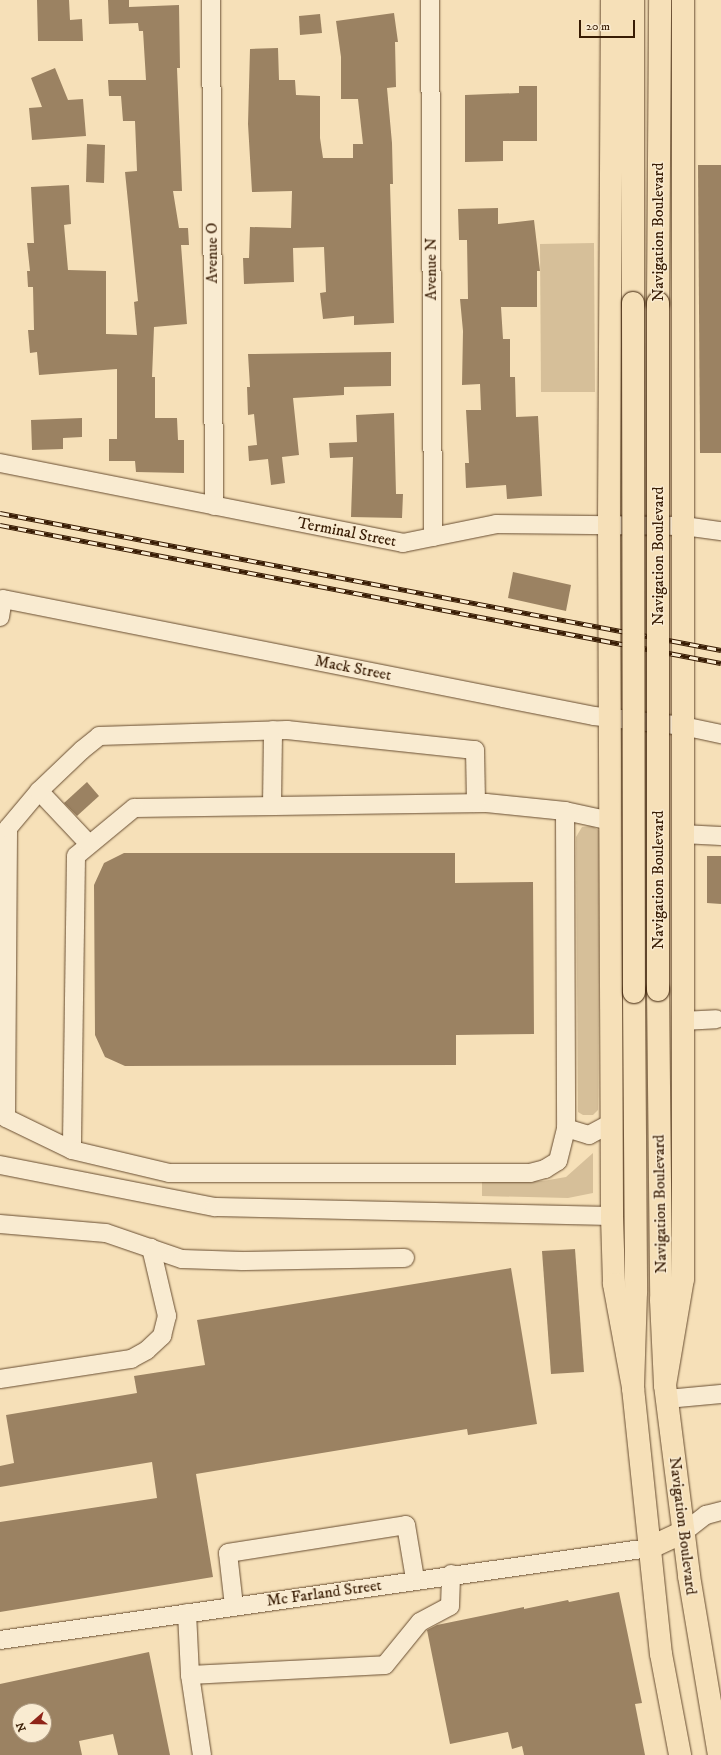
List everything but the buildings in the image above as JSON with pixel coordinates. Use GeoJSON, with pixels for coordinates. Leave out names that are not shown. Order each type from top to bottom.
{"type":"FeatureCollection","features":[{"type":"Feature","properties":{"kind":"main road"},"geometry":{"type":"LineString","coordinates":[[612,0],[609,523],[612,1216],[614,1284],[633,1388]]}},
{"type":"Feature","properties":{"kind":"main road","name":"Navigation Boulevard"},"geometry":{"type":"LineString","coordinates":[[633,0],[634,992],[636,1292],[633,1388],[661,1654],[680,1755]]}},
{"type":"Feature","properties":{"kind":"main road","name":"Navigation Boulevard"},"geometry":{"type":"LineString","coordinates":[[660,0],[658,303],[658,990],[661,1300],[666,1392],[684,1532],[718,1743]]}},
{"type":"Feature","properties":{"kind":"main road"},"geometry":{"type":"LineString","coordinates":[[666,1392],[683,1279],[682,726],[684,526],[682,0]]}},
{"type":"Feature","properties":{"kind":"main road"},"geometry":{"type":"LineString","coordinates":[[649,1548],[684,1532]]}},
{"type":"Feature","properties":{"kind":"street","name":"Avenue O"},"geometry":{"type":"LineString","coordinates":[[211,0],[214,506]]}},
{"type":"Feature","properties":{"kind":"street","name":"Avenue N"},"geometry":{"type":"LineString","coordinates":[[430,0],[433,537]]}},
{"type":"Feature","properties":{"kind":"street","name":"Terminal Street"},"geometry":{"type":"LineString","coordinates":[[0,463],[403,543],[496,524],[609,523],[684,526],[721,531]]}},
{"type":"Feature","properties":{"kind":"street","name":"Mack Street"},"geometry":{"type":"LineString","coordinates":[[0,617],[2,598],[610,719],[682,726],[721,734]]}},
{"type":"Feature","properties":{"kind":"street"},"geometry":{"type":"LineString","coordinates":[[476,803],[475,750],[273,730],[99,736],[39,791],[8,828],[6,1118],[72,1150],[169,1173],[530,1173],[545,1169],[558,1161],[566,1128],[565,811]]}},
{"type":"Feature","properties":{"kind":"street"},"geometry":{"type":"LineString","coordinates":[[272,805],[273,730]]}},
{"type":"Feature","properties":{"kind":"street"},"geometry":{"type":"LineString","coordinates":[[39,791],[89,844]]}},
{"type":"Feature","properties":{"kind":"street"},"geometry":{"type":"LineString","coordinates":[[72,1150],[76,856],[134,808],[476,803],[565,811],[611,822]]}},
{"type":"Feature","properties":{"kind":"street"},"geometry":{"type":"LineString","coordinates":[[682,834],[721,836]]}},
{"type":"Feature","properties":{"kind":"street"},"geometry":{"type":"LineString","coordinates":[[682,1021],[716,1019]]}},
{"type":"Feature","properties":{"kind":"street"},"geometry":{"type":"LineString","coordinates":[[566,1128],[589,1135],[612,1123]]}},
{"type":"Feature","properties":{"kind":"street"},"geometry":{"type":"LineString","coordinates":[[0,1165],[215,1207],[612,1216]]}},
{"type":"Feature","properties":{"kind":"street"},"geometry":{"type":"LineString","coordinates":[[0,1224],[106,1233],[182,1259],[242,1261],[405,1258]]}},
{"type":"Feature","properties":{"kind":"street"},"geometry":{"type":"LineString","coordinates":[[0,1379],[131,1359],[147,1350],[162,1336],[167,1316],[151,1248]]}},
{"type":"Feature","properties":{"kind":"street"},"geometry":{"type":"LineString","coordinates":[[666,1392],[721,1394]]}},
{"type":"Feature","properties":{"kind":"street"},"geometry":{"type":"LineString","coordinates":[[684,1532],[706,1515],[721,1511]]}},
{"type":"Feature","properties":{"kind":"street"},"geometry":{"type":"LineString","coordinates":[[234,1606],[228,1553],[406,1525],[416,1579]]}},
{"type":"Feature","properties":{"kind":"street","name":"Mc Farland Street"},"geometry":{"type":"LineString","coordinates":[[0,1640],[451,1574],[649,1548]]}},
{"type":"Feature","properties":{"kind":"street"},"geometry":{"type":"LineString","coordinates":[[190,1675],[385,1665],[420,1622],[450,1606],[451,1574]]}},
{"type":"Feature","properties":{"kind":"street"},"geometry":{"type":"LineString","coordinates":[[187,1613],[190,1675],[202,1755]]}},
{"type":"Feature","properties":{"kind":"shaded area"},"geometry":{"type":"Polygon","coordinates":[[[594,243],[595,392],[541,392],[540,244],[594,243]]]}},
{"type":"Feature","properties":{"kind":"shaded area"},"geometry":{"type":"Polygon","coordinates":[[[592,826],[600,831],[598,1110],[593,1115],[583,1115],[578,1112],[576,837],[582,827],[592,826]]]}},
{"type":"Feature","properties":{"kind":"shaded area"},"geometry":{"type":"Polygon","coordinates":[[[593,1153],[593,1193],[568,1198],[482,1196],[482,1182],[543,1181],[566,1177],[593,1153]]]}},
{"type":"Feature","properties":{"kind":"railway"},"geometry":{"type":"LineString","coordinates":[[0,513],[721,650]]}},
{"type":"Feature","properties":{"kind":"railway"},"geometry":{"type":"LineString","coordinates":[[0,525],[721,663]]}}]}
